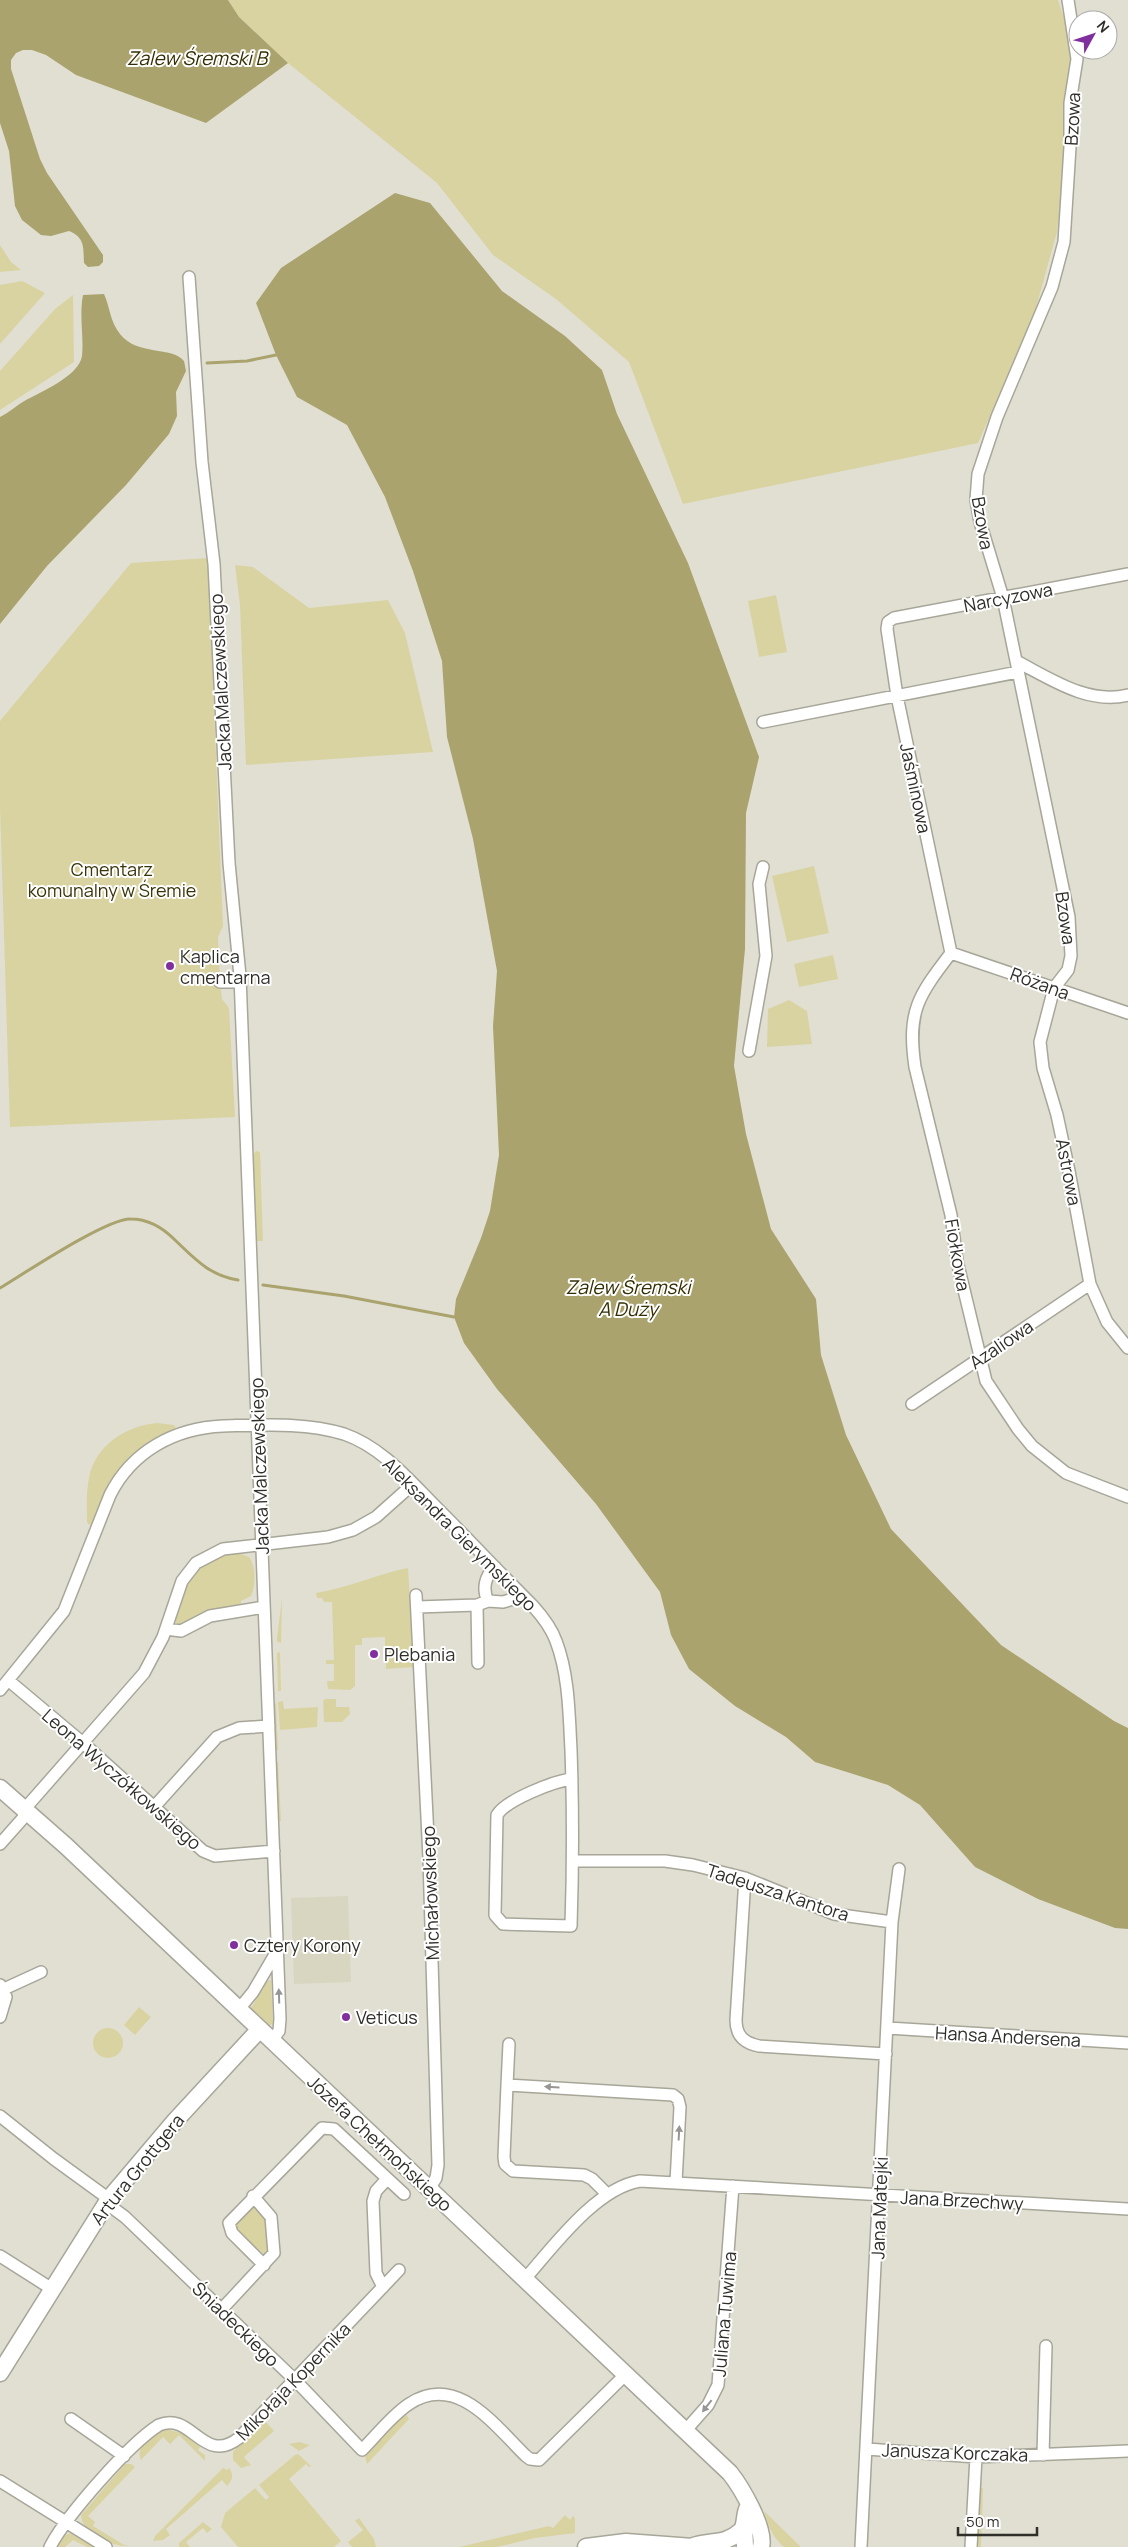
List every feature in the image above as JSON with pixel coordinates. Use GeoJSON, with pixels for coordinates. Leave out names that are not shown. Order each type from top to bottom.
{"type":"FeatureCollection","features":[{"type":"Feature","properties":{"kind":"street","name":"Bzowa"},"geometry":{"type":"LineString","coordinates":[[1054,988],[1068,970],[1072,940],[1069,917],[1003,598],[980,522],[976,500],[978,474],[998,417],[1052,287],[1064,242],[1070,147],[1070,103],[1077,59],[1068,0]]}},
{"type":"Feature","properties":{"kind":"street","name":"Jacka Malczewskiego"},"geometry":{"type":"LineString","coordinates":[[189,277],[198,382],[202,462],[214,564],[229,854],[238,937],[278,1950],[280,2024],[278,2034],[272,2040]]}},
{"type":"Feature","properties":{"kind":"street","name":"Narcyzowa"},"geometry":{"type":"LineString","coordinates":[[888,622],[894,618],[1128,574]]}},
{"type":"Feature","properties":{"kind":"street","name":"Jaśminowa"},"geometry":{"type":"LineString","coordinates":[[888,622],[887,629],[897,696],[951,953]]}},
{"type":"Feature","properties":{"kind":"street"},"geometry":{"type":"LineString","coordinates":[[763,722],[897,696],[1017,666],[1086,695],[1104,699],[1128,696]]}},
{"type":"Feature","properties":{"kind":"street"},"geometry":{"type":"LineString","coordinates":[[748,1051],[766,956],[759,884],[763,867]]}},
{"type":"Feature","properties":{"kind":"street","name":"Różana"},"geometry":{"type":"LineString","coordinates":[[951,953],[1128,1013]]}},
{"type":"Feature","properties":{"kind":"street","name":"Fiołkowa"},"geometry":{"type":"LineString","coordinates":[[951,953],[924,988],[912,1021],[912,1043],[915,1067],[951,1215],[957,1261],[986,1381],[1018,1429],[1032,1446],[1066,1473],[1128,1498]]}},
{"type":"Feature","properties":{"kind":"street"},"geometry":{"type":"LineString","coordinates":[[220,982],[240,982]]}},
{"type":"Feature","properties":{"kind":"street","name":"Astrowa"},"geometry":{"type":"LineString","coordinates":[[1054,988],[1040,1042],[1043,1068],[1057,1115],[1090,1284],[1107,1322],[1128,1348]]}},
{"type":"Feature","properties":{"kind":"street","name":"Azaliowa"},"geometry":{"type":"LineString","coordinates":[[912,1404],[1090,1284]]}},
{"type":"Feature","properties":{"kind":"street","name":"Aleksandra Gierymskiego"},"geometry":{"type":"LineString","coordinates":[[0,1690],[64,1611],[110,1495],[119,1478],[132,1464],[158,1443],[182,1432],[210,1427],[311,1428],[345,1434],[376,1452],[413,1484],[546,1622],[559,1650],[568,1694],[572,1779],[573,1861],[570,1926],[506,1925],[499,1922],[495,1912],[496,1819],[499,1812],[549,1784],[572,1779]]}},
{"type":"Feature","properties":{"kind":"street"},"geometry":{"type":"LineString","coordinates":[[0,1844],[21,1820],[29,1804],[144,1673],[166,1629],[182,1581],[196,1563],[223,1549],[328,1537],[353,1530],[376,1517],[413,1484]]}},
{"type":"Feature","properties":{"kind":"street"},"geometry":{"type":"LineString","coordinates":[[478,1663],[485,1582],[488,1574],[495,1567]]}},
{"type":"Feature","properties":{"kind":"street"},"geometry":{"type":"LineString","coordinates":[[417,1607],[508,1601],[520,1593]]}},
{"type":"Feature","properties":{"kind":"street","name":"Michałowskiego"},"geometry":{"type":"LineString","coordinates":[[416,1595],[429,1867],[438,2165],[436,2178],[429,2189]]}},
{"type":"Feature","properties":{"kind":"street"},"geometry":{"type":"LineString","coordinates":[[166,1629],[180,1631],[203,1618],[243,1609],[264,1607]]}},
{"type":"Feature","properties":{"kind":"street","name":"Leona Wyczółkowskiego"},"geometry":{"type":"LineString","coordinates":[[8,1680],[83,1743],[198,1848],[211,1855],[274,1851]]}},
{"type":"Feature","properties":{"kind":"street"},"geometry":{"type":"LineString","coordinates":[[154,1807],[217,1737],[239,1728],[269,1726]]}},
{"type":"Feature","properties":{"kind":"street","name":"Józefa Chełmońskiego"},"geometry":{"type":"LineString","coordinates":[[0,1788],[26,1810],[272,2040],[735,2480],[748,2507],[755,2515],[764,2544]]}},
{"type":"Feature","properties":{"kind":"street","name":"Tadeusza Kantora"},"geometry":{"type":"LineString","coordinates":[[573,1861],[665,1862],[720,1870],[745,1878],[825,1911],[892,1922]]}},
{"type":"Feature","properties":{"kind":"street","name":"Jana Matejki"},"geometry":{"type":"LineString","coordinates":[[861,2547],[892,1922],[900,1869]]}},
{"type":"Feature","properties":{"kind":"street"},"geometry":{"type":"LineString","coordinates":[[745,1878],[736,2016],[736,2031],[739,2036],[747,2043],[759,2046],[886,2054]]}},
{"type":"Feature","properties":{"kind":"street"},"geometry":{"type":"LineString","coordinates":[[239,2009],[253,1992],[278,1950]]}},
{"type":"Feature","properties":{"kind":"street"},"geometry":{"type":"LineString","coordinates":[[0,2017],[6,1997],[2,1987],[41,1972]]}},
{"type":"Feature","properties":{"kind":"street","name":"Hansa Andersena"},"geometry":{"type":"LineString","coordinates":[[888,2028],[1128,2043]]}},
{"type":"Feature","properties":{"kind":"street","name":"Artura Grottgera"},"geometry":{"type":"LineString","coordinates":[[0,2372],[108,2201],[175,2121],[260,2029]]}},
{"type":"Feature","properties":{"kind":"street"},"geometry":{"type":"LineString","coordinates":[[509,2044],[505,2164],[513,2171],[584,2175],[592,2179],[607,2194]]}},
{"type":"Feature","properties":{"kind":"street"},"geometry":{"type":"LineString","coordinates":[[507,2085],[673,2095],[678,2100],[680,2107],[676,2182]]}},
{"type":"Feature","properties":{"kind":"street","name":"Śniadeckiego"},"geometry":{"type":"LineString","coordinates":[[0,2116],[108,2201],[295,2380],[362,2450],[410,2403],[429,2397],[446,2395],[460,2398],[472,2404],[526,2456],[530,2459],[539,2460],[625,2375]]}},
{"type":"Feature","properties":{"kind":"street"},"geometry":{"type":"LineString","coordinates":[[264,2265],[229,2228],[230,2220],[316,2132],[325,2127],[337,2131],[404,2194]]}},
{"type":"Feature","properties":{"kind":"street"},"geometry":{"type":"LineString","coordinates":[[383,2287],[376,2273],[372,2201],[376,2191],[387,2179]]}},
{"type":"Feature","properties":{"kind":"street","name":"Jana Brzechwy"},"geometry":{"type":"LineString","coordinates":[[524,2280],[586,2213],[607,2194],[633,2182],[676,2182],[1128,2209]]}},
{"type":"Feature","properties":{"kind":"street","name":"Juliana Tuwima"},"geometry":{"type":"LineString","coordinates":[[685,2431],[712,2400],[718,2385],[733,2186]]}},
{"type":"Feature","properties":{"kind":"street"},"geometry":{"type":"LineString","coordinates":[[221,2310],[264,2265],[275,2250],[272,2220],[268,2212],[253,2196]]}},
{"type":"Feature","properties":{"kind":"street"},"geometry":{"type":"LineString","coordinates":[[0,2256],[52,2288]]}},
{"type":"Feature","properties":{"kind":"street","name":"Mikołaja Kopernika"},"geometry":{"type":"LineString","coordinates":[[50,2547],[66,2522],[124,2456],[152,2429],[168,2422],[184,2427],[212,2445],[221,2447],[230,2445],[295,2380],[399,2270]]}},
{"type":"Feature","properties":{"kind":"street","name":"Janusza Korczaka"},"geometry":{"type":"LineString","coordinates":[[1043,2455],[1046,2346]]}},
{"type":"Feature","properties":{"kind":"street"},"geometry":{"type":"LineString","coordinates":[[71,2419],[124,2456]]}},
{"type":"Feature","properties":{"kind":"street","name":"Janusza Korczaka"},"geometry":{"type":"LineString","coordinates":[[867,2449],[976,2457],[1128,2451]]}},
{"type":"Feature","properties":{"kind":"street"},"geometry":{"type":"LineString","coordinates":[[971,2547],[976,2457]]}},
{"type":"Feature","properties":{"kind":"street"},"geometry":{"type":"LineString","coordinates":[[0,2481],[106,2547]]}},
{"type":"Feature","properties":{"kind":"street"},"geometry":{"type":"LineString","coordinates":[[745,2547],[744,2526],[748,2507]]}},
{"type":"Feature","properties":{"kind":"street"},"geometry":{"type":"LineString","coordinates":[[586,2547],[626,2542],[692,2547],[723,2544],[732,2540],[744,2526]]}},
{"type":"Feature","properties":{"kind":"shaded area"},"geometry":{"type":"Polygon","coordinates":[[[348,1896],[351,1982],[294,1984],[291,1898],[348,1896]]]}},
{"type":"Feature","properties":{"kind":"green space"},"geometry":{"type":"Polygon","coordinates":[[[228,0],[1058,0],[1068,31],[1068,60],[1077,60],[1057,232],[1032,322],[978,443],[683,504],[629,362],[556,299],[493,255],[437,183],[288,63],[239,17],[228,0]]]}},
{"type":"Feature","properties":{"kind":"green space"},"geometry":{"type":"Polygon","coordinates":[[[0,245],[11,262],[21,270],[0,272],[0,245]]]}},
{"type":"Feature","properties":{"kind":"green space"},"geometry":{"type":"Polygon","coordinates":[[[22,281],[45,293],[0,344],[0,285],[22,281]]]}},
{"type":"Feature","properties":{"kind":"green space"},"geometry":{"type":"Polygon","coordinates":[[[73,295],[74,362],[0,410],[0,371],[55,309],[73,295]]]}},
{"type":"Feature","properties":{"kind":"green space","name":"Cmentarz komunalny w Śremie"},"geometry":{"type":"Polygon","coordinates":[[[208,558],[223,926],[218,937],[220,982],[222,999],[229,1008],[235,1117],[10,1127],[0,807],[0,721],[131,563],[208,558]]]}},
{"type":"Feature","properties":{"kind":"green space"},"geometry":{"type":"Polygon","coordinates":[[[235,565],[253,567],[309,608],[388,600],[405,633],[433,752],[246,765],[240,605],[235,565]]]}},
{"type":"Feature","properties":{"kind":"green space"},"geometry":{"type":"Polygon","coordinates":[[[776,595],[787,652],[759,657],[748,601],[776,595]]]}},
{"type":"Feature","properties":{"kind":"green space"},"geometry":{"type":"Polygon","coordinates":[[[814,866],[829,933],[787,942],[772,876],[814,866]]]}},
{"type":"Feature","properties":{"kind":"green space"},"geometry":{"type":"Polygon","coordinates":[[[833,955],[838,979],[799,987],[794,964],[833,955]]]}},
{"type":"Feature","properties":{"kind":"green space"},"geometry":{"type":"Polygon","coordinates":[[[789,1000],[807,1011],[812,1044],[767,1047],[768,1009],[789,1000]]]}},
{"type":"Feature","properties":{"kind":"green space"},"geometry":{"type":"Polygon","coordinates":[[[256,1151],[260,1152],[263,1241],[257,1241],[253,1155],[256,1151]]]}},
{"type":"Feature","properties":{"kind":"green space"},"geometry":{"type":"Polygon","coordinates":[[[157,1423],[174,1425],[176,1428],[151,1441],[122,1467],[108,1488],[93,1523],[89,1525],[87,1522],[88,1483],[92,1466],[98,1456],[105,1447],[123,1433],[134,1428],[157,1423]]]}},
{"type":"Feature","properties":{"kind":"green space"},"geometry":{"type":"Polygon","coordinates":[[[241,1551],[241,1554],[249,1557],[253,1565],[254,1581],[251,1596],[241,1601],[241,1604],[203,1613],[180,1625],[177,1624],[175,1617],[184,1593],[201,1567],[217,1557],[241,1551]]]}},
{"type":"Feature","properties":{"kind":"green space"},"geometry":{"type":"Polygon","coordinates":[[[408,1568],[414,1667],[386,1669],[386,1662],[389,1662],[389,1646],[385,1646],[385,1637],[362,1638],[362,1645],[355,1645],[355,1686],[350,1690],[328,1689],[327,1681],[334,1681],[334,1664],[326,1664],[326,1660],[334,1660],[332,1602],[324,1602],[322,1598],[317,1598],[316,1593],[408,1568]]]}},
{"type":"Feature","properties":{"kind":"green space"},"geometry":{"type":"Polygon","coordinates":[[[282,1598],[281,1643],[277,1642],[277,1638],[282,1598]]]}},
{"type":"Feature","properties":{"kind":"green space"},"geometry":{"type":"Polygon","coordinates":[[[280,1652],[281,1691],[278,1691],[277,1653],[280,1652]]]}},
{"type":"Feature","properties":{"kind":"green space"},"geometry":{"type":"Polygon","coordinates":[[[325,1699],[336,1699],[336,1707],[349,1707],[350,1714],[342,1722],[324,1722],[323,1701],[325,1699]]]}},
{"type":"Feature","properties":{"kind":"green space"},"geometry":{"type":"Polygon","coordinates":[[[283,1701],[284,1709],[318,1707],[317,1727],[280,1730],[278,1702],[283,1701]]]}},
{"type":"Feature","properties":{"kind":"green space"},"geometry":{"type":"Polygon","coordinates":[[[276,1703],[278,1750],[276,1750],[274,1704],[276,1703]]]}},
{"type":"Feature","properties":{"kind":"green space"},"geometry":{"type":"Polygon","coordinates":[[[276,1762],[278,1762],[281,1821],[278,1821],[276,1762]]]}},
{"type":"Feature","properties":{"kind":"green space"},"geometry":{"type":"Polygon","coordinates":[[[271,1980],[273,2023],[268,2027],[251,2011],[251,2008],[267,1981],[271,1980]]]}},
{"type":"Feature","properties":{"kind":"green space"},"geometry":{"type":"Polygon","coordinates":[[[139,2007],[151,2017],[135,2035],[124,2025],[139,2007]]]}},
{"type":"Feature","properties":{"kind":"green space"},"geometry":{"type":"Polygon","coordinates":[[[108,2028],[119,2032],[123,2043],[119,2054],[108,2058],[97,2054],[93,2043],[97,2032],[108,2028]]]}},
{"type":"Feature","properties":{"kind":"green space"},"geometry":{"type":"Polygon","coordinates":[[[253,2205],[266,2216],[269,2250],[264,2254],[237,2231],[235,2224],[253,2205]]]}},
{"type":"Feature","properties":{"kind":"green space"},"geometry":{"type":"Polygon","coordinates":[[[405,2413],[409,2419],[367,2464],[365,2456],[367,2452],[405,2413]]]}},
{"type":"Feature","properties":{"kind":"green space"},"geometry":{"type":"Polygon","coordinates":[[[264,2420],[274,2431],[244,2457],[251,2465],[241,2468],[233,2460],[233,2452],[264,2420]]]}},
{"type":"Feature","properties":{"kind":"green space"},"geometry":{"type":"Polygon","coordinates":[[[166,2429],[184,2434],[200,2447],[198,2450],[205,2455],[205,2461],[179,2435],[170,2444],[163,2437],[141,2460],[140,2450],[143,2445],[151,2437],[166,2429]]]}},
{"type":"Feature","properties":{"kind":"green space"},"geometry":{"type":"Polygon","coordinates":[[[299,2442],[310,2445],[299,2451],[289,2444],[299,2442]]]}},
{"type":"Feature","properties":{"kind":"green space"},"geometry":{"type":"Polygon","coordinates":[[[298,2454],[311,2466],[309,2467],[306,2464],[289,2479],[341,2541],[334,2547],[238,2547],[221,2527],[225,2513],[255,2488],[266,2500],[269,2497],[259,2485],[298,2454]]]}},
{"type":"Feature","properties":{"kind":"green space"},"geometry":{"type":"Polygon","coordinates":[[[125,2464],[131,2464],[135,2467],[88,2516],[95,2522],[93,2526],[124,2545],[130,2546],[123,2546],[107,2542],[92,2534],[83,2522],[81,2515],[125,2464]]]}},
{"type":"Feature","properties":{"kind":"green space"},"geometry":{"type":"Polygon","coordinates":[[[223,2468],[231,2470],[231,2482],[227,2486],[222,2480],[166,2529],[170,2535],[163,2540],[153,2541],[155,2536],[223,2468]]]}},
{"type":"Feature","properties":{"kind":"green space"},"geometry":{"type":"Polygon","coordinates":[[[979,2488],[983,2488],[981,2547],[976,2547],[979,2488]]]}},
{"type":"Feature","properties":{"kind":"green space"},"geometry":{"type":"Polygon","coordinates":[[[764,2511],[801,2547],[784,2547],[771,2531],[764,2511]]]}},
{"type":"Feature","properties":{"kind":"green space"},"geometry":{"type":"Polygon","coordinates":[[[565,2515],[570,2520],[573,2516],[575,2518],[575,2533],[535,2538],[497,2547],[459,2547],[549,2526],[553,2528],[565,2515]]]}},
{"type":"Feature","properties":{"kind":"green space"},"geometry":{"type":"Polygon","coordinates":[[[359,2518],[374,2539],[376,2547],[352,2547],[348,2542],[363,2530],[355,2521],[359,2518]]]}},
{"type":"Feature","properties":{"kind":"green space"},"geometry":{"type":"Polygon","coordinates":[[[203,2522],[212,2529],[207,2533],[203,2528],[186,2542],[190,2547],[179,2547],[179,2543],[203,2522]]]}},
{"type":"Feature","properties":{"kind":"green space"},"geometry":{"type":"Polygon","coordinates":[[[70,2533],[97,2547],[87,2547],[73,2540],[65,2547],[56,2547],[64,2536],[70,2533]]]}},
{"type":"Feature","properties":{"kind":"water","name":"Zalew Śremski B"},"geometry":{"type":"Polygon","coordinates":[[[0,0],[228,0],[239,17],[288,63],[206,123],[76,75],[46,55],[32,50],[23,50],[16,53],[11,60],[11,69],[40,159],[47,173],[103,255],[103,262],[99,266],[88,267],[84,263],[82,244],[78,237],[69,231],[51,236],[41,235],[22,220],[15,206],[9,151],[0,123],[0,0]]]}},
{"type":"Feature","properties":{"kind":"water","name":"Zalew Śremski A Duży"},"geometry":{"type":"Polygon","coordinates":[[[395,193],[430,203],[502,291],[565,336],[602,370],[617,414],[688,563],[759,757],[746,813],[745,949],[734,1066],[746,1134],[771,1229],[816,1299],[821,1355],[846,1435],[891,1529],[1001,1645],[1114,1721],[1128,1728],[1128,1929],[1115,1928],[1038,1899],[975,1867],[920,1805],[888,1785],[815,1762],[786,1737],[735,1706],[689,1669],[671,1635],[660,1592],[596,1504],[497,1389],[464,1343],[454,1317],[456,1299],[490,1211],[499,1155],[493,1026],[497,971],[473,839],[447,737],[442,661],[413,571],[385,497],[347,425],[297,397],[276,355],[256,303],[281,268],[395,193]]]}},
{"type":"Feature","properties":{"kind":"water"},"geometry":{"type":"Polygon","coordinates":[[[104,294],[114,325],[127,341],[145,348],[179,356],[184,361],[186,371],[176,392],[177,416],[169,434],[126,485],[47,566],[0,624],[0,417],[26,400],[58,383],[74,370],[82,356],[81,311],[83,295],[104,294]]]}},
{"type":"Feature","properties":{"kind":"waterway"},"geometry":{"type":"LineString","coordinates":[[207,363],[247,361],[276,355]]}},
{"type":"Feature","properties":{"kind":"waterway"},"geometry":{"type":"LineString","coordinates":[[0,1288],[86,1236],[104,1227],[131,1219],[138,1219],[161,1228],[203,1265],[219,1275],[238,1280]]}},
{"type":"Feature","properties":{"kind":"waterway"},"geometry":{"type":"LineString","coordinates":[[263,1285],[344,1296],[454,1317]]}},
{"type":"Feature","properties":{"kind":"place","name":"Kaplica cmentarna"},"geometry":{"type":"Point","coordinates":[170,966]}},
{"type":"Feature","properties":{"kind":"place","name":"Plebania"},"geometry":{"type":"Point","coordinates":[374,1654]}},
{"type":"Feature","properties":{"kind":"place","name":"Cztery Korony"},"geometry":{"type":"Point","coordinates":[234,1945]}},
{"type":"Feature","properties":{"kind":"place","name":"Veticus"},"geometry":{"type":"Point","coordinates":[346,2017]}}]}
